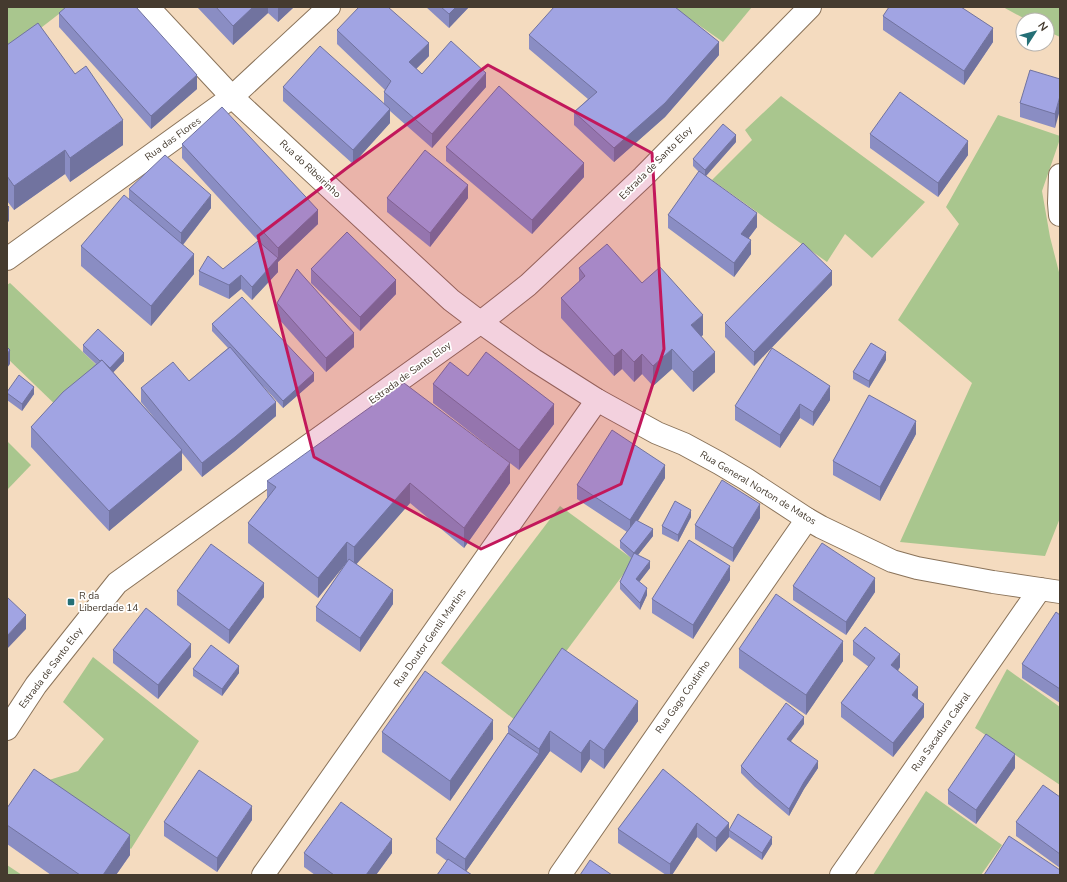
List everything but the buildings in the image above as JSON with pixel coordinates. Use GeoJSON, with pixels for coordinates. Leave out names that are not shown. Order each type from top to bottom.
{"type":"FeatureCollection","features":[{"type":"Feature","properties":{"kind":"street","name":"Rua do Ribeirinho"},"geometry":{"type":"LineString","coordinates":[[148,7],[232,97],[451,300],[481,322]]}},
{"type":"Feature","properties":{"kind":"street","name":"Rua das Flores"},"geometry":{"type":"LineString","coordinates":[[7,259],[232,97],[329,7]]}},
{"type":"Feature","properties":{"kind":"street","name":"Estrada de Santo Eloy"},"geometry":{"type":"LineString","coordinates":[[7,729],[36,685],[117,583],[481,322],[528,285],[643,177],[810,7]]}},
{"type":"Feature","properties":{"kind":"street"},"geometry":{"type":"LineString","coordinates":[[1060,176],[1060,215]]}},
{"type":"Feature","properties":{"kind":"street","name":"Rua General Norton de Matos"},"geometry":{"type":"LineString","coordinates":[[481,322],[534,360],[597,400],[657,433],[684,444],[719,463],[807,519],[892,561],[917,568],[958,576],[1050,591]]}},
{"type":"Feature","properties":{"kind":"street","name":"Rua Doutor Gentil Martins"},"geometry":{"type":"LineString","coordinates":[[263,875],[597,400]]}},
{"type":"Feature","properties":{"kind":"street","name":"Rua Gago Coutinho"},"geometry":{"type":"LineString","coordinates":[[560,875],[807,519]]}},
{"type":"Feature","properties":{"kind":"street","name":"Rua Sacadura Cabral"},"geometry":{"type":"LineString","coordinates":[[841,875],[1050,591]]}},
{"type":"Feature","properties":{"kind":"highlighted area"},"geometry":{"type":"Polygon","coordinates":[[[488,65],[652,153],[664,349],[621,484],[481,549],[314,457],[258,236],[347,168],[488,65]]]}},
{"type":"Feature","properties":{"kind":"green space"},"geometry":{"type":"Polygon","coordinates":[[[7,7],[68,7],[7,54],[7,7]]]}},
{"type":"Feature","properties":{"kind":"green space"},"geometry":{"type":"Polygon","coordinates":[[[673,7],[752,7],[723,42],[673,7]]]}},
{"type":"Feature","properties":{"kind":"green space"},"geometry":{"type":"Polygon","coordinates":[[[1003,7],[1060,7],[1060,37],[1055,35],[1055,12],[1015,12],[1015,14],[1003,7]]]}},
{"type":"Feature","properties":{"kind":"green space"},"geometry":{"type":"Polygon","coordinates":[[[781,96],[925,202],[872,258],[845,234],[827,262],[712,180],[752,140],[745,130],[781,96]]]}},
{"type":"Feature","properties":{"kind":"green space"},"geometry":{"type":"Polygon","coordinates":[[[998,115],[1060,136],[1042,191],[1050,237],[1060,276],[1060,518],[1045,556],[900,542],[972,383],[898,320],[959,224],[946,207],[998,115]]]}},
{"type":"Feature","properties":{"kind":"green space"},"geometry":{"type":"Polygon","coordinates":[[[10,283],[105,373],[63,412],[7,358],[7,285],[10,283]]]}},
{"type":"Feature","properties":{"kind":"green space"},"geometry":{"type":"Polygon","coordinates":[[[7,441],[31,465],[7,490],[7,441]]]}},
{"type":"Feature","properties":{"kind":"green space"},"geometry":{"type":"Polygon","coordinates":[[[560,506],[634,560],[515,720],[441,663],[560,506]]]}},
{"type":"Feature","properties":{"kind":"green space"},"geometry":{"type":"Polygon","coordinates":[[[93,657],[199,741],[131,849],[36,784],[78,771],[104,739],[63,702],[93,657]]]}},
{"type":"Feature","properties":{"kind":"green space"},"geometry":{"type":"Polygon","coordinates":[[[1007,669],[1060,707],[1060,785],[975,728],[1007,669]]]}},
{"type":"Feature","properties":{"kind":"green space"},"geometry":{"type":"Polygon","coordinates":[[[926,791],[1002,845],[981,875],[873,875],[926,791]]]}},
{"type":"Feature","properties":{"kind":"green space"},"geometry":{"type":"Polygon","coordinates":[[[7,865],[22,875],[7,875],[7,865]]]}},
{"type":"Feature","properties":{"kind":"place","name":"R da Liberdade 14"},"geometry":{"type":"Point","coordinates":[71,602]}}]}
